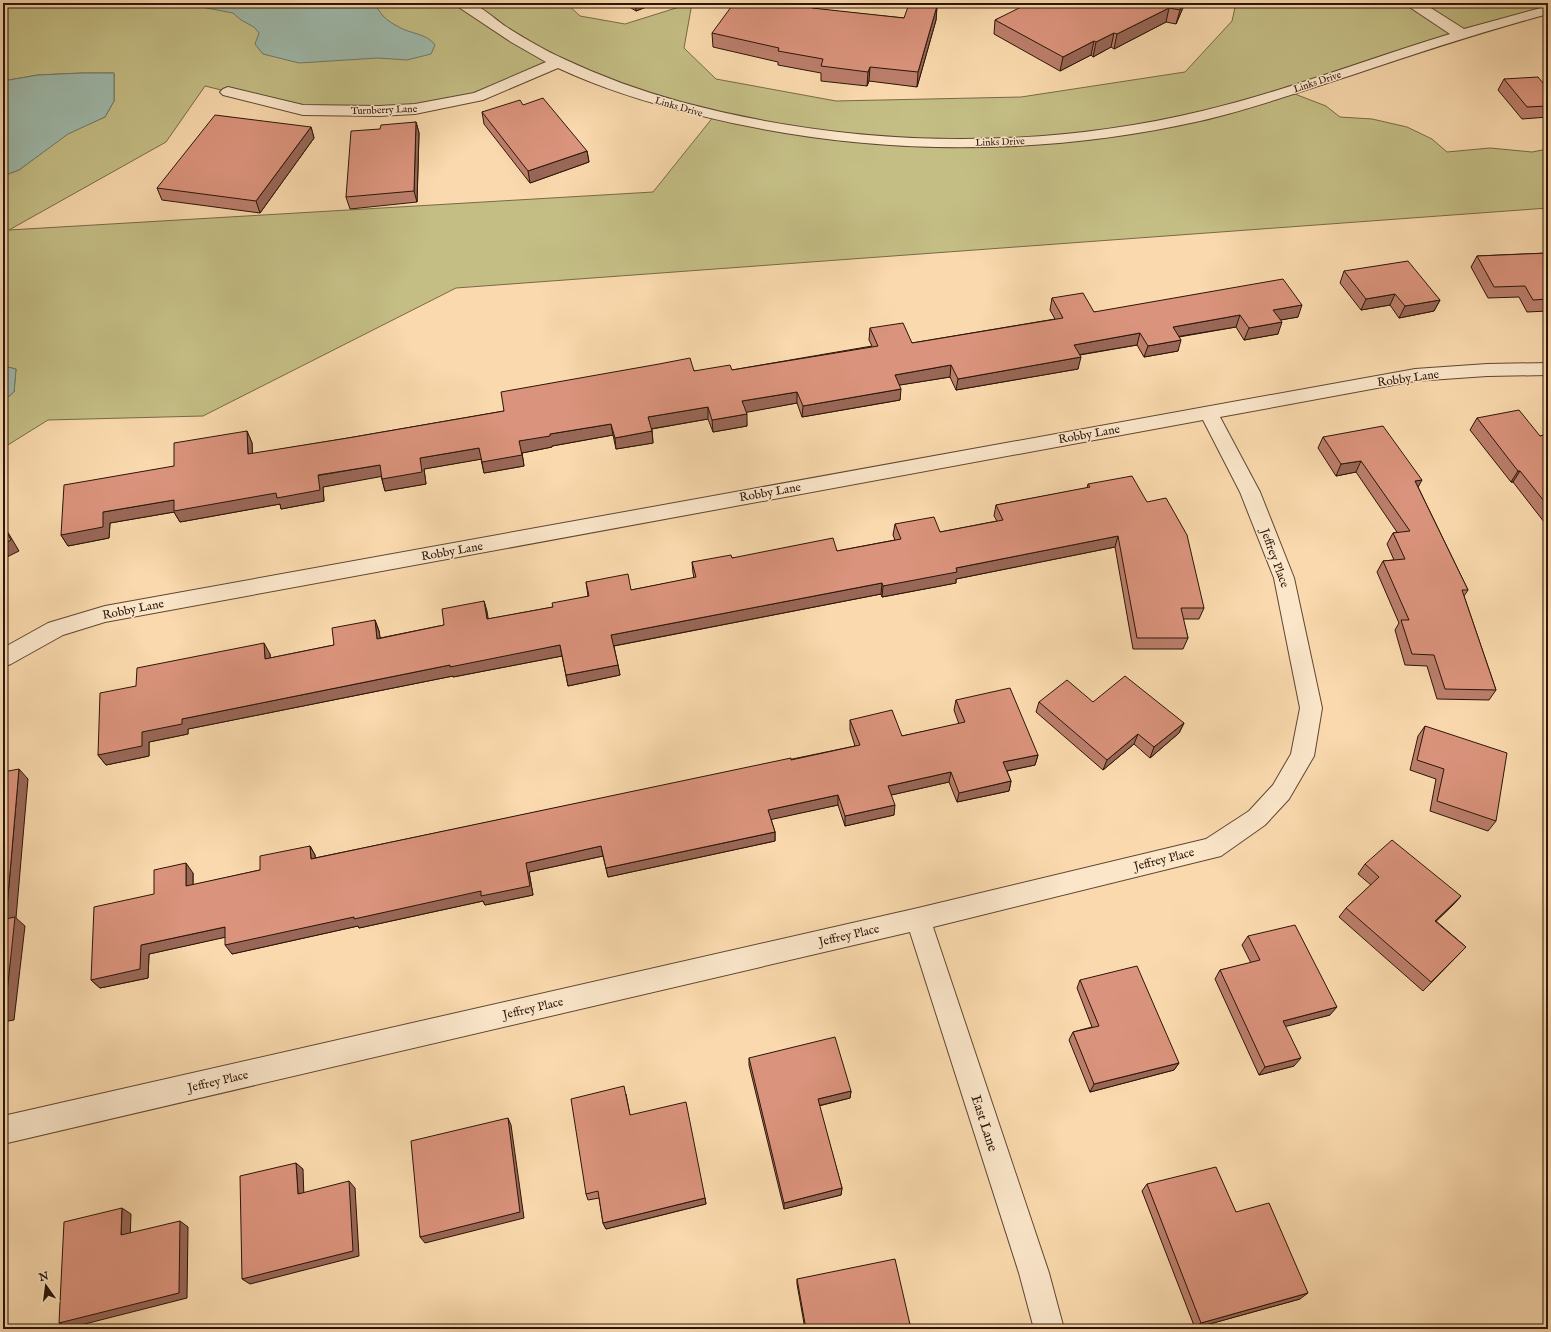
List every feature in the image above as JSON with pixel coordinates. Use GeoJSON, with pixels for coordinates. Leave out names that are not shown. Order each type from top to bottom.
{"type":"FeatureCollection","features":[{"type":"Feature","properties":{"kind":"street","name":"Links Drive"},"geometry":{"type":"LineString","coordinates":[[462,3],[524,44],[558,62],[618,88],[714,116],[792,131],[900,141],[981,143],[1064,138],[1165,124],[1203,115],[1286,91],[1461,34],[1548,10]]}},
{"type":"Feature","properties":{"kind":"street"},"geometry":{"type":"LineString","coordinates":[[1413,3],[1461,34]]}},
{"type":"Feature","properties":{"kind":"street","name":"Turnberry Lane"},"geometry":{"type":"LineString","coordinates":[[228,92],[303,110],[379,111],[415,109],[478,97],[558,62]]}},
{"type":"Feature","properties":{"kind":"street","name":"Robby Lane"},"geometry":{"type":"LineString","coordinates":[[3,658],[56,629],[105,614],[1415,375],[1487,370],[1548,369]]}},
{"type":"Feature","properties":{"kind":"street","name":"Jeffrey Place"},"geometry":{"type":"LineString","coordinates":[[3,1130],[918,919],[1212,848],[1257,818],[1281,792],[1302,756],[1311,708],[1284,578],[1250,492],[1208,412]]}},
{"type":"Feature","properties":{"kind":"street","name":"East Lane"},"geometry":{"type":"LineString","coordinates":[[918,919],[1034,1273],[1049,1329]]}},
{"type":"Feature","properties":{"kind":"shaded area"},"geometry":{"type":"Polygon","coordinates":[[[3,3],[566,3],[580,16],[625,24],[692,3],[684,48],[716,79],[836,101],[1021,97],[1185,72],[1232,21],[1236,3],[1548,3],[1548,10],[1287,91],[1326,106],[1340,117],[1372,119],[1407,127],[1432,139],[1447,152],[1490,148],[1532,152],[1548,149],[1548,208],[456,288],[203,416],[48,420],[3,448],[3,401],[14,392],[16,369],[3,366],[3,176],[19,170],[68,133],[105,117],[114,101],[114,73],[38,75],[3,81],[3,3]],[[558,62],[478,97],[415,109],[303,110],[205,86],[166,142],[9,230],[653,192],[714,116],[558,62]]]}},
{"type":"Feature","properties":{"kind":"shaded area"},"geometry":{"type":"Polygon","coordinates":[[[155,3],[372,3],[390,22],[402,29],[427,38],[435,45],[431,54],[407,60],[378,58],[299,63],[263,54],[255,44],[259,33],[254,27],[241,20],[233,13],[201,7],[155,3]]]}},
{"type":"Feature","properties":{"kind":"shaded area"},"geometry":{"type":"Polygon","coordinates":[[[114,73],[114,101],[105,117],[68,134],[19,170],[3,176],[3,81],[38,75],[114,73]]]}},
{"type":"Feature","properties":{"kind":"shaded area"},"geometry":{"type":"Polygon","coordinates":[[[3,366],[16,369],[14,392],[3,401],[3,366]]]}},
{"type":"Feature","properties":{"kind":"building"},"geometry":{"type":"Polygon","coordinates":[[[734,3],[808,3],[815,4],[812,8],[904,18],[909,4],[937,6],[918,72],[870,67],[868,72],[821,66],[823,59],[778,51],[779,48],[712,33],[734,3]]]}},
{"type":"Feature","properties":{"kind":"building"},"geometry":{"type":"Polygon","coordinates":[[[1029,3],[1183,3],[1180,10],[1169,8],[1117,34],[1114,33],[1096,42],[1094,41],[1063,57],[995,20],[1029,3]]]}},
{"type":"Feature","properties":{"kind":"building"},"geometry":{"type":"Polygon","coordinates":[[[1538,77],[1548,89],[1548,106],[1527,107],[1504,79],[1538,77]]]}},
{"type":"Feature","properties":{"kind":"building"},"geometry":{"type":"Polygon","coordinates":[[[543,98],[587,151],[528,171],[482,112],[520,100],[523,105],[543,98]]]}},
{"type":"Feature","properties":{"kind":"building"},"geometry":{"type":"Polygon","coordinates":[[[215,115],[311,127],[256,201],[157,188],[215,115]]]}},
{"type":"Feature","properties":{"kind":"building"},"geometry":{"type":"Polygon","coordinates":[[[416,122],[414,191],[346,197],[351,131],[380,129],[381,125],[416,122]]]}},
{"type":"Feature","properties":{"kind":"building"},"geometry":{"type":"Polygon","coordinates":[[[1548,253],[1548,299],[1533,300],[1525,286],[1494,287],[1477,256],[1548,253]]]}},
{"type":"Feature","properties":{"kind":"building"},"geometry":{"type":"Polygon","coordinates":[[[1408,261],[1440,300],[1405,306],[1395,294],[1366,299],[1344,271],[1408,261]]]}},
{"type":"Feature","properties":{"kind":"building"},"geometry":{"type":"Polygon","coordinates":[[[1283,279],[1302,305],[1273,310],[1282,322],[1249,328],[1240,315],[1173,327],[1181,340],[1148,346],[1140,333],[1074,345],[1081,357],[958,379],[951,365],[895,375],[901,389],[803,406],[797,392],[742,401],[747,414],[712,420],[708,407],[648,417],[652,431],[615,438],[611,424],[550,434],[550,436],[519,441],[522,455],[482,462],[479,448],[420,458],[422,472],[382,479],[380,465],[318,475],[320,490],[277,498],[276,493],[174,511],[174,500],[103,512],[103,527],[61,535],[64,485],[174,466],[174,443],[247,431],[248,454],[504,411],[501,392],[690,358],[694,371],[730,365],[732,370],[878,346],[870,328],[903,323],[912,343],[1063,318],[1052,298],[1083,293],[1094,312],[1283,279]]]}},
{"type":"Feature","properties":{"kind":"building"},"geometry":{"type":"Polygon","coordinates":[[[1519,410],[1540,436],[1548,434],[1548,506],[1520,471],[1518,471],[1477,418],[1519,410]]]}},
{"type":"Feature","properties":{"kind":"building"},"geometry":{"type":"Polygon","coordinates":[[[1383,426],[1422,480],[1415,481],[1468,590],[1462,590],[1496,690],[1445,689],[1434,655],[1412,654],[1401,620],[1409,620],[1383,561],[1405,559],[1393,533],[1410,531],[1361,461],[1341,464],[1323,437],[1383,426]]]}},
{"type":"Feature","properties":{"kind":"building"},"geometry":{"type":"Polygon","coordinates":[[[1132,476],[1147,502],[1166,498],[1187,535],[1204,608],[1181,608],[1188,638],[1137,638],[1118,536],[956,568],[957,572],[883,586],[882,583],[611,635],[618,665],[566,675],[560,645],[450,667],[450,665],[182,719],[182,724],[142,732],[142,746],[98,755],[100,693],[136,686],[137,668],[264,643],[265,659],[334,645],[332,628],[375,620],[377,639],[444,625],[442,609],[484,601],[487,619],[553,607],[552,603],[589,596],[586,582],[628,574],[631,590],[696,577],[692,562],[731,555],[732,558],[833,538],[837,551],[901,539],[895,524],[934,517],[940,532],[1003,520],[996,505],[1090,487],[1088,484],[1132,476]]]}},
{"type":"Feature","properties":{"kind":"building"},"geometry":{"type":"Polygon","coordinates":[[[3,526],[11,540],[3,544],[3,526]]]}},
{"type":"Feature","properties":{"kind":"building"},"geometry":{"type":"Polygon","coordinates":[[[1125,676],[1184,723],[1154,747],[1138,734],[1107,760],[1039,702],[1067,680],[1093,702],[1125,676]]]}},
{"type":"Feature","properties":{"kind":"building"},"geometry":{"type":"Polygon","coordinates":[[[1010,688],[1038,755],[1003,762],[1011,781],[959,793],[951,772],[888,786],[895,805],[845,816],[838,795],[768,810],[775,832],[606,868],[601,846],[526,863],[530,886],[481,896],[481,891],[225,945],[225,927],[141,945],[140,969],[91,980],[94,907],[154,894],[154,870],[186,863],[186,886],[260,870],[260,856],[310,846],[311,859],[791,758],[791,760],[860,745],[850,720],[892,710],[902,736],[965,722],[956,700],[1010,688]]]}},
{"type":"Feature","properties":{"kind":"building"},"geometry":{"type":"Polygon","coordinates":[[[1425,726],[1507,753],[1496,821],[1437,801],[1444,769],[1417,760],[1425,726]]]}},
{"type":"Feature","properties":{"kind":"building"},"geometry":{"type":"Polygon","coordinates":[[[19,769],[6,919],[15,917],[5,1012],[3,1012],[3,772],[19,769]]]}},
{"type":"Feature","properties":{"kind":"building"},"geometry":{"type":"Polygon","coordinates":[[[1392,840],[1461,896],[1435,921],[1466,947],[1431,982],[1346,908],[1379,877],[1365,864],[1392,840]]]}},
{"type":"Feature","properties":{"kind":"building"},"geometry":{"type":"Polygon","coordinates":[[[1295,925],[1337,1007],[1283,1021],[1301,1058],[1265,1067],[1220,970],[1260,960],[1248,936],[1295,925]]]}},
{"type":"Feature","properties":{"kind":"building"},"geometry":{"type":"Polygon","coordinates":[[[1137,966],[1179,1063],[1094,1084],[1073,1032],[1099,1026],[1080,980],[1137,966]]]}},
{"type":"Feature","properties":{"kind":"building"},"geometry":{"type":"Polygon","coordinates":[[[835,1037],[851,1091],[818,1099],[842,1188],[784,1203],[749,1058],[835,1037]]]}},
{"type":"Feature","properties":{"kind":"building"},"geometry":{"type":"Polygon","coordinates":[[[624,1086],[630,1115],[686,1102],[705,1198],[603,1223],[598,1191],[586,1194],[571,1099],[624,1086]]]}},
{"type":"Feature","properties":{"kind":"building"},"geometry":{"type":"Polygon","coordinates":[[[508,1118],[520,1212],[420,1237],[411,1141],[508,1118]]]}},
{"type":"Feature","properties":{"kind":"building"},"geometry":{"type":"Polygon","coordinates":[[[296,1163],[298,1194],[349,1181],[353,1251],[242,1279],[240,1176],[296,1163]]]}},
{"type":"Feature","properties":{"kind":"building"},"geometry":{"type":"Polygon","coordinates":[[[1216,1167],[1236,1212],[1269,1203],[1308,1293],[1201,1323],[1147,1184],[1216,1167]]]}},
{"type":"Feature","properties":{"kind":"building"},"geometry":{"type":"Polygon","coordinates":[[[122,1208],[121,1235],[180,1221],[179,1293],[59,1323],[64,1222],[122,1208]]]}},
{"type":"Feature","properties":{"kind":"building"},"geometry":{"type":"Polygon","coordinates":[[[895,1259],[911,1329],[806,1329],[797,1279],[895,1259]]]}}]}
